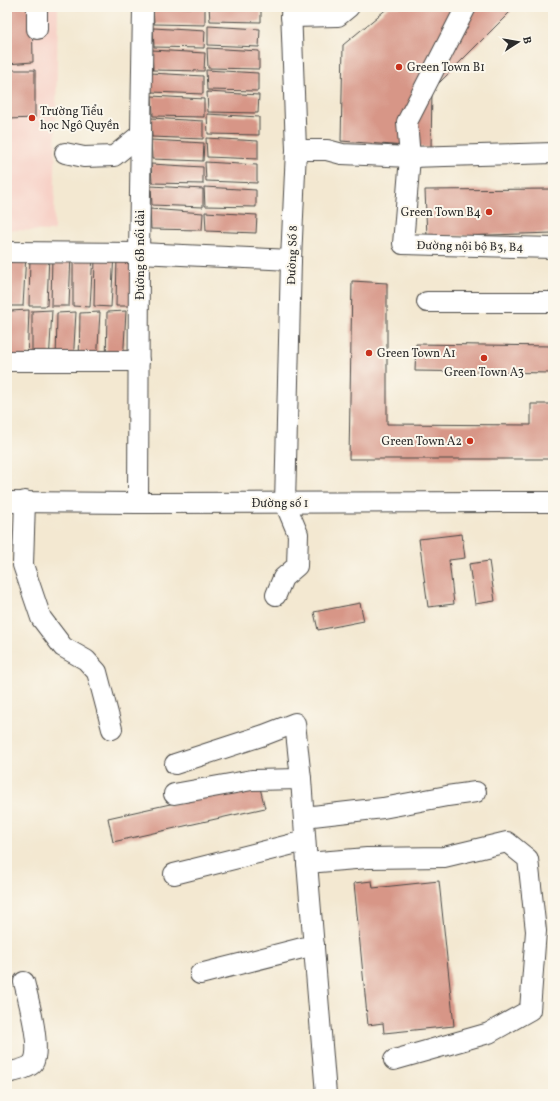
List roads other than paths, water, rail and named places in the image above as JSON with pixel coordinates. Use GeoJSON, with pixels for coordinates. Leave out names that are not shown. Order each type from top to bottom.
{"type":"FeatureCollection","features":[{"type":"Feature","properties":{"kind":"street"},"geometry":{"type":"LineString","coordinates":[[36,29],[37,7]]}},
{"type":"Feature","properties":{"kind":"street","name":"Đường 6B nối dài"},"geometry":{"type":"LineString","coordinates":[[138,503],[139,253],[143,7]]}},
{"type":"Feature","properties":{"kind":"street"},"geometry":{"type":"LineString","coordinates":[[291,12],[338,16],[349,7]]}},
{"type":"Feature","properties":{"kind":"street"},"geometry":{"type":"LineString","coordinates":[[410,156],[407,122],[466,7]]}},
{"type":"Feature","properties":{"kind":"street","name":"Đường Số 8"},"geometry":{"type":"LineString","coordinates":[[285,503],[291,260],[296,150],[291,12]]}},
{"type":"Feature","properties":{"kind":"street"},"geometry":{"type":"LineString","coordinates":[[65,153],[84,157],[114,156],[141,134]]}},
{"type":"Feature","properties":{"kind":"street"},"geometry":{"type":"LineString","coordinates":[[296,150],[327,150],[342,154],[410,156],[553,153]]}},
{"type":"Feature","properties":{"kind":"street","name":"Đường nội bộ B3, B4"},"geometry":{"type":"LineString","coordinates":[[410,156],[403,244],[553,248]]}},
{"type":"Feature","properties":{"kind":"street"},"geometry":{"type":"LineString","coordinates":[[7,252],[139,253],[291,260]]}},
{"type":"Feature","properties":{"kind":"street"},"geometry":{"type":"LineString","coordinates":[[427,302],[553,302]]}},
{"type":"Feature","properties":{"kind":"street"},"geometry":{"type":"LineString","coordinates":[[7,361],[139,361]]}},
{"type":"Feature","properties":{"kind":"street"},"geometry":{"type":"LineString","coordinates":[[16,502],[23,565],[42,618],[63,648],[86,660],[97,672],[112,729]]}},
{"type":"Feature","properties":{"kind":"street","name":"Đường số 1"},"geometry":{"type":"LineString","coordinates":[[16,502],[553,502]]}},
{"type":"Feature","properties":{"kind":"street"},"geometry":{"type":"LineString","coordinates":[[276,595],[283,578],[297,566],[298,534],[285,503]]}},
{"type":"Feature","properties":{"kind":"street"},"geometry":{"type":"LineString","coordinates":[[175,764],[264,735],[295,723],[301,779],[326,1094]]}},
{"type":"Feature","properties":{"kind":"street"},"geometry":{"type":"LineString","coordinates":[[174,794],[252,780],[301,779]]}},
{"type":"Feature","properties":{"kind":"street"},"geometry":{"type":"LineString","coordinates":[[304,817],[383,808],[476,792]]}},
{"type":"Feature","properties":{"kind":"street"},"geometry":{"type":"LineString","coordinates":[[174,874],[305,841]]}},
{"type":"Feature","properties":{"kind":"street"},"geometry":{"type":"LineString","coordinates":[[307,863],[367,858],[444,856],[507,842],[528,859],[536,931],[530,1010],[489,1033],[394,1060]]}},
{"type":"Feature","properties":{"kind":"street"},"geometry":{"type":"LineString","coordinates":[[200,974],[314,945]]}},
{"type":"Feature","properties":{"kind":"street"},"geometry":{"type":"LineString","coordinates":[[7,1072],[25,1068],[32,1064],[35,1059],[33,1021],[24,982]]}},
{"type":"Feature","properties":{"kind":"place","name":"Green Town B1"},"geometry":{"type":"Point","coordinates":[399,67]}},
{"type":"Feature","properties":{"kind":"place","name":"Trường Tiểu học Ngô Quyền"},"geometry":{"type":"Point","coordinates":[32,118]}},
{"type":"Feature","properties":{"kind":"place","name":"Green Town B4"},"geometry":{"type":"Point","coordinates":[489,212]}},
{"type":"Feature","properties":{"kind":"place","name":"Green Town A1"},"geometry":{"type":"Point","coordinates":[369,353]}},
{"type":"Feature","properties":{"kind":"place","name":"Green Town A3"},"geometry":{"type":"Point","coordinates":[484,358]}},
{"type":"Feature","properties":{"kind":"place","name":"Green Town A2"},"geometry":{"type":"Point","coordinates":[470,441]}}]}
